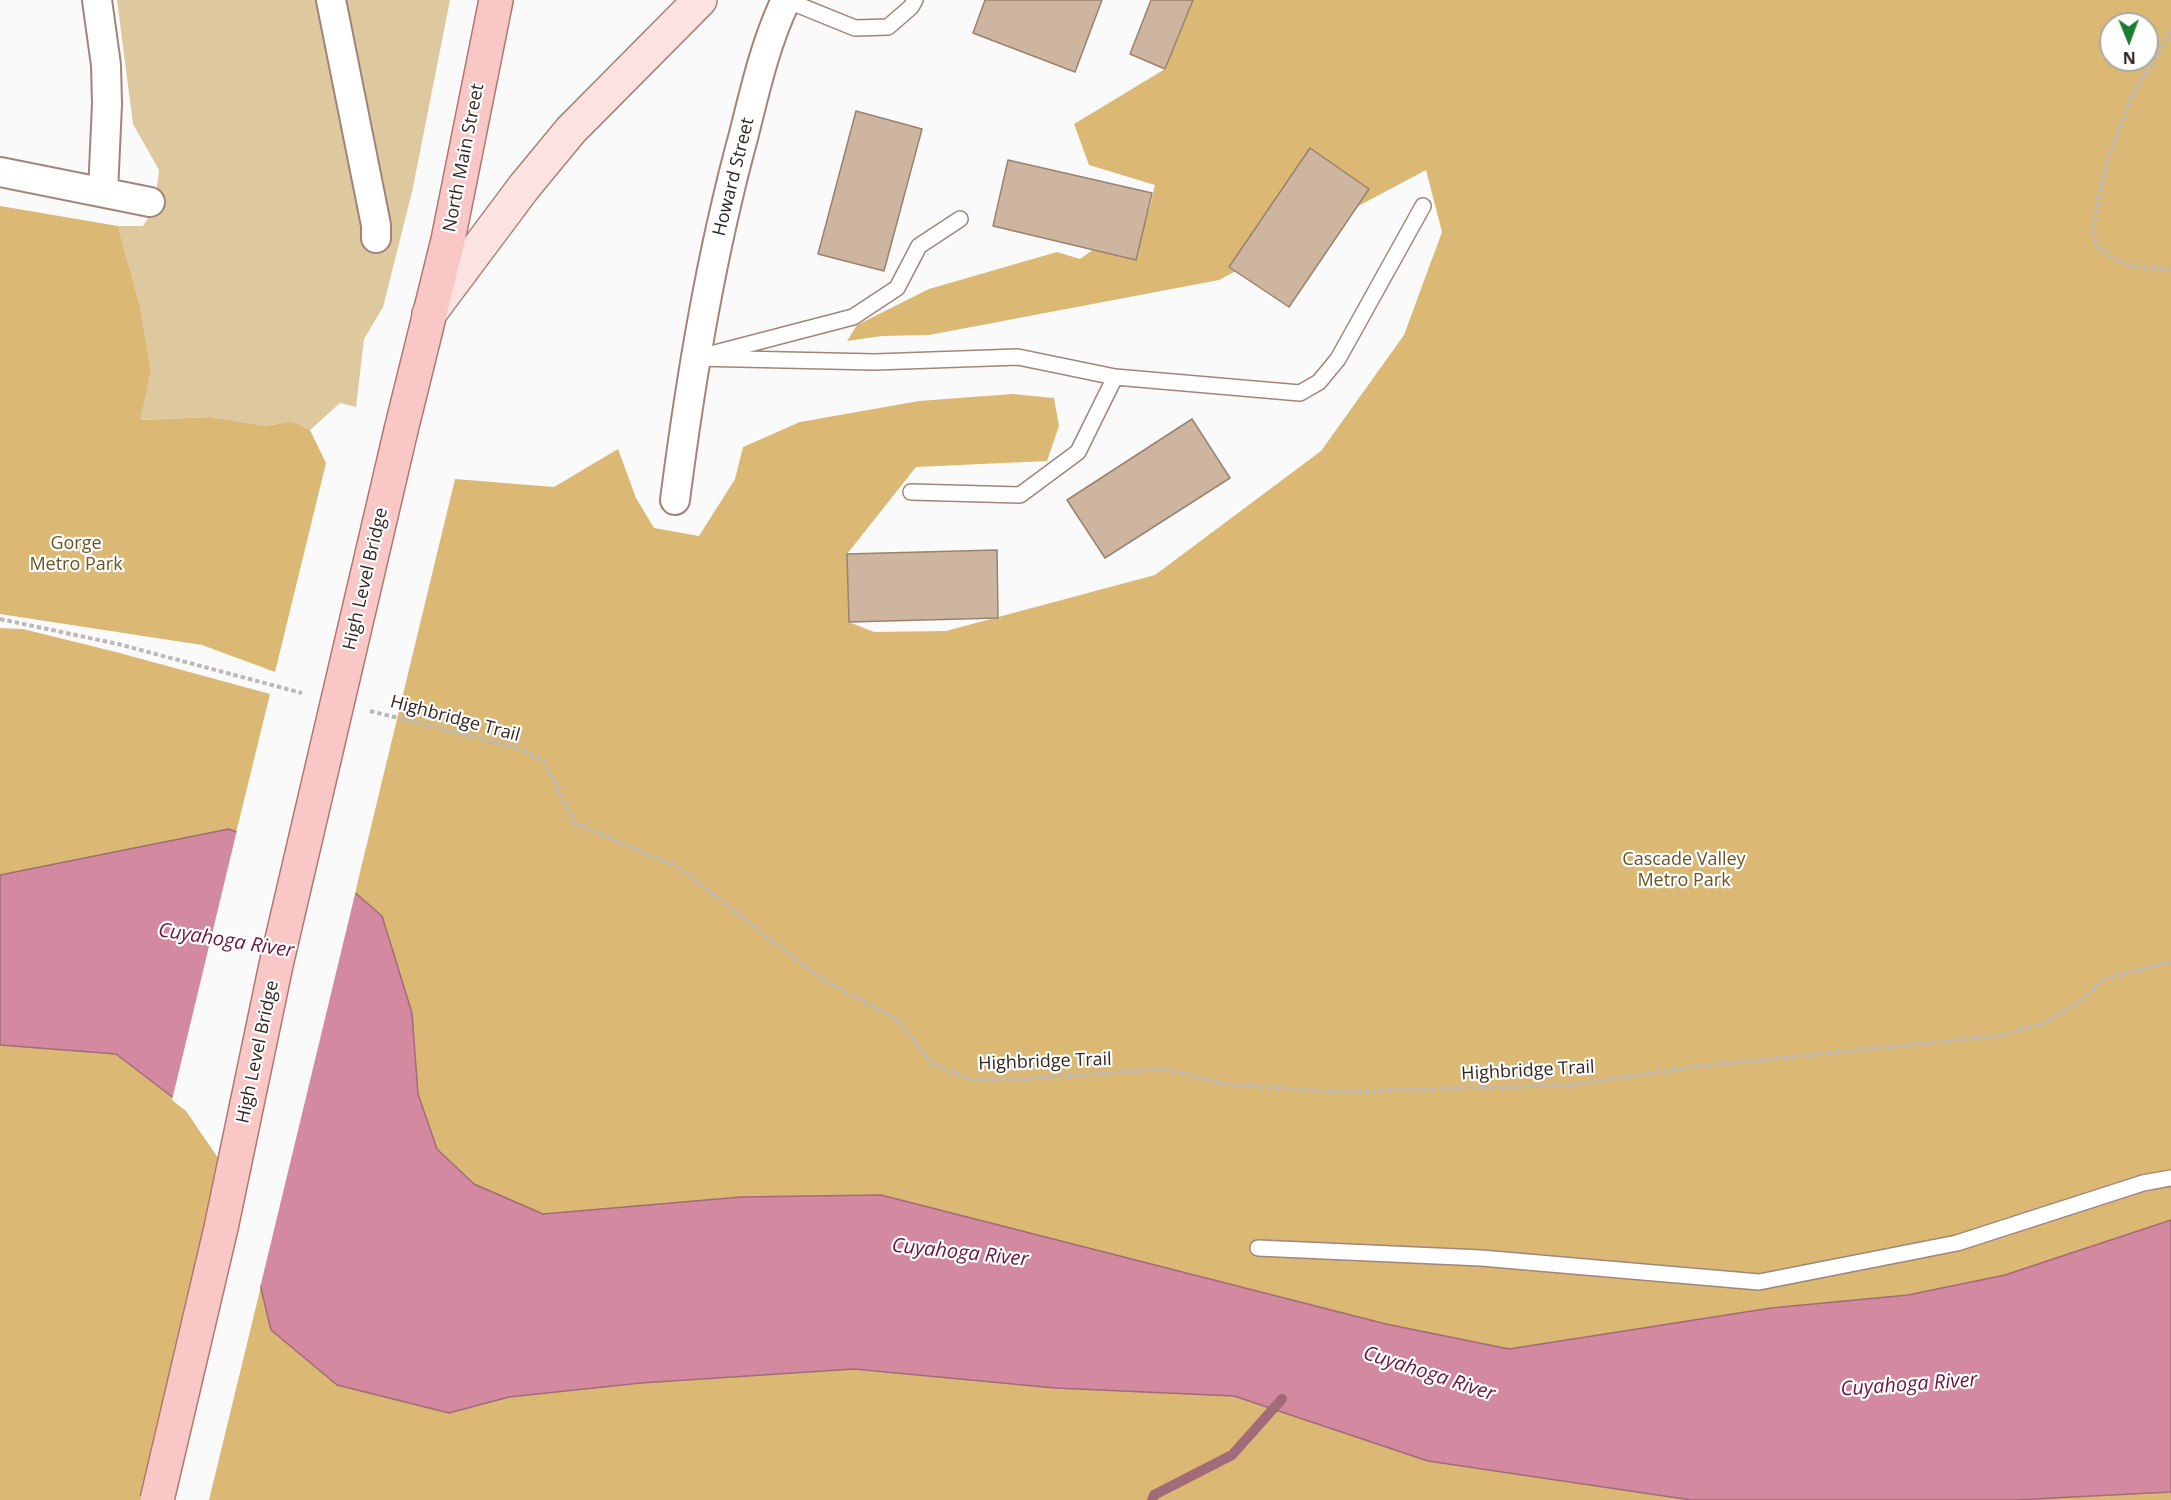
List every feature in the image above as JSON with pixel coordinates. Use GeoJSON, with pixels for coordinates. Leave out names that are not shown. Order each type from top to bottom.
{"type":"FeatureCollection","features":[{"type":"Feature","properties":{"kind":"main road","name":"North Main Street"},"geometry":{"type":"LineString","coordinates":[[401,430],[448,240],[496,0]]}},
{"type":"Feature","properties":{"kind":"main road"},"geometry":{"type":"LineString","coordinates":[[429,314],[524,187],[571,130],[700,0]]}},
{"type":"Feature","properties":{"kind":"main road","name":"High Level Bridge"},"geometry":{"type":"LineString","coordinates":[[157,1500],[221,1228],[281,942],[401,430]]}},
{"type":"Feature","properties":{"kind":"street"},"geometry":{"type":"LineString","coordinates":[[97,0],[106,85],[103,192]]}},
{"type":"Feature","properties":{"kind":"street"},"geometry":{"type":"LineString","coordinates":[[331,0],[376,225],[376,238]]}},
{"type":"Feature","properties":{"kind":"street","name":"Howard Street"},"geometry":{"type":"LineString","coordinates":[[675,500],[694,358],[726,200],[752,101],[786,0]]}},
{"type":"Feature","properties":{"kind":"street"},"geometry":{"type":"LineString","coordinates":[[0,172],[150,202]]}},
{"type":"Feature","properties":{"kind":"lane"},"geometry":{"type":"LineString","coordinates":[[786,0],[855,28],[888,27],[911,7],[915,0]]}},
{"type":"Feature","properties":{"kind":"lane"},"geometry":{"type":"LineString","coordinates":[[694,358],[875,362],[1018,357],[1114,377],[1300,393],[1319,382],[1338,358],[1423,206]]}},
{"type":"Feature","properties":{"kind":"lane"},"geometry":{"type":"LineString","coordinates":[[694,358],[853,317],[897,288],[919,246],[960,219]]}},
{"type":"Feature","properties":{"kind":"lane"},"geometry":{"type":"LineString","coordinates":[[911,492],[1020,495],[1078,452],[1114,377]]}},
{"type":"Feature","properties":{"kind":"lane"},"geometry":{"type":"LineString","coordinates":[[1258,1248],[1481,1258],[1759,1282],[1957,1243],[2143,1183],[2171,1178]]}},
{"type":"Feature","properties":{"kind":"path"},"geometry":{"type":"LineString","coordinates":[[2171,31],[2132,96],[2107,161],[2092,231],[2097,246],[2118,261],[2140,268],[2171,269]]}},
{"type":"Feature","properties":{"kind":"path"},"geometry":{"type":"LineString","coordinates":[[0,619],[118,644],[304,693]]}},
{"type":"Feature","properties":{"kind":"path","name":"Highbridge Trail"},"geometry":{"type":"LineString","coordinates":[[362,709],[518,748],[543,760],[575,823],[678,867],[816,975],[899,1021],[931,1063],[972,1080],[1009,1080],[1166,1069],[1224,1084],[1332,1092],[1571,1085],[1701,1066],[1997,1036],[2047,1022],[2083,999],[2104,979],[2171,961]]}},
{"type":"Feature","properties":{"kind":"shaded area"},"geometry":{"type":"Polygon","coordinates":[[[117,0],[450,0],[412,192],[383,307],[364,339],[356,407],[340,403],[310,430],[292,421],[266,426],[211,417],[139,420],[151,371],[140,306],[118,226],[143,226],[154,209],[159,170],[133,124],[117,0]]]}},
{"type":"Feature","properties":{"kind":"green space","name":"Cascade Valley Metro Park"},"geometry":{"type":"Polygon","coordinates":[[[1193,0],[2171,0],[2171,1220],[2005,1275],[1908,1295],[1771,1308],[1509,1349],[741,1197],[543,1214],[474,1184],[437,1149],[418,1094],[412,1013],[355,893],[455,479],[554,487],[618,449],[636,498],[654,528],[699,536],[735,479],[743,447],[800,422],[919,401],[1012,394],[1054,398],[1059,426],[1047,461],[916,467],[847,554],[849,622],[874,632],[946,631],[1155,575],[1321,451],[1404,335],[1442,232],[1426,170],[1219,280],[929,335],[882,336],[847,341],[857,325],[929,289],[1057,252],[1080,259],[1149,210],[1155,185],[1089,165],[1074,124],[1165,69],[1193,0]]]}},
{"type":"Feature","properties":{"kind":"green space","name":"Gorge Metro Park"},"geometry":{"type":"Polygon","coordinates":[[[0,206],[118,226],[140,306],[151,371],[140,420],[211,417],[266,426],[292,421],[310,430],[326,463],[275,672],[202,645],[0,614],[0,206]]]}},
{"type":"Feature","properties":{"kind":"green space"},"geometry":{"type":"Polygon","coordinates":[[[0,628],[23,629],[270,694],[236,833],[229,829],[0,875],[0,628]]]}},
{"type":"Feature","properties":{"kind":"green space"},"geometry":{"type":"Polygon","coordinates":[[[0,1045],[116,1054],[188,1109],[234,1175],[154,1500],[0,1500],[0,1045]]]}},
{"type":"Feature","properties":{"kind":"green space"},"geometry":{"type":"Polygon","coordinates":[[[261,1286],[271,1330],[449,1413],[509,1397],[641,1383],[854,1369],[1055,1388],[1234,1396],[1428,1461],[1691,1500],[209,1500],[261,1286]]]}},
{"type":"Feature","properties":{"kind":"green space"},"geometry":{"type":"Polygon","coordinates":[[[2171,1492],[2171,1500],[2014,1500],[2171,1492]]]}},
{"type":"Feature","properties":{"kind":"water","name":"Cuyahoga River"},"geometry":{"type":"Polygon","coordinates":[[[229,829],[328,869],[382,916],[412,1013],[418,1094],[437,1149],[474,1184],[543,1214],[741,1197],[881,1195],[1386,1324],[1509,1349],[1771,1308],[1908,1295],[2005,1275],[2171,1220],[2171,1492],[2014,1500],[1691,1500],[1428,1461],[1234,1396],[1055,1388],[854,1369],[641,1383],[509,1397],[449,1413],[337,1385],[271,1330],[234,1176],[188,1109],[116,1054],[0,1045],[0,875],[229,829]]]}},
{"type":"Feature","properties":{"kind":"pier"},"geometry":{"type":"Polygon","coordinates":[[[237,830],[329,866],[356,890],[259,1292],[231,1177],[186,1111],[172,1100],[237,830]]]}},
{"type":"Feature","properties":{"kind":"building"},"geometry":{"type":"Polygon","coordinates":[[[985,0],[1102,0],[1075,72],[973,33],[985,0]]]}},
{"type":"Feature","properties":{"kind":"building"},"geometry":{"type":"Polygon","coordinates":[[[1151,0],[1193,0],[1165,69],[1130,54],[1151,0]]]}},
{"type":"Feature","properties":{"kind":"building"},"geometry":{"type":"Polygon","coordinates":[[[856,111],[922,129],[884,271],[818,254],[856,111]]]}},
{"type":"Feature","properties":{"kind":"building"},"geometry":{"type":"Polygon","coordinates":[[[1310,148],[1369,189],[1289,307],[1229,267],[1310,148]]]}},
{"type":"Feature","properties":{"kind":"building"},"geometry":{"type":"Polygon","coordinates":[[[1008,160],[1152,193],[1136,260],[993,226],[1008,160]]]}},
{"type":"Feature","properties":{"kind":"building"},"geometry":{"type":"Polygon","coordinates":[[[1192,419],[1230,478],[1105,558],[1067,500],[1192,419]]]}},
{"type":"Feature","properties":{"kind":"building"},"geometry":{"type":"Polygon","coordinates":[[[997,550],[998,618],[849,622],[847,554],[997,550]]]}},
{"type":"Feature","properties":{"kind":"waterway"},"geometry":{"type":"LineString","coordinates":[[1152,1500],[1154,1495],[1232,1455],[1282,1399]]}}]}
